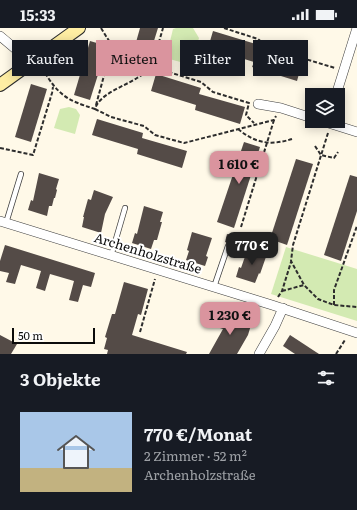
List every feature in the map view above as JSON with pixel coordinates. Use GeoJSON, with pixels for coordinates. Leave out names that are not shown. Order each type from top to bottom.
{"type":"FeatureCollection","features":[{"type":"Feature","properties":{"kind":"street"},"geometry":{"type":"LineString","coordinates":[[63,40],[79,28]]}},
{"type":"Feature","properties":{"kind":"street"},"geometry":{"type":"LineString","coordinates":[[338,88],[344,70],[354,49],[357,28]]}},
{"type":"Feature","properties":{"kind":"street"},"geometry":{"type":"LineString","coordinates":[[0,36],[12,45]]}},
{"type":"Feature","properties":{"kind":"street"},"geometry":{"type":"LineString","coordinates":[[0,85],[13,76]]}},
{"type":"Feature","properties":{"kind":"street"},"geometry":{"type":"LineString","coordinates":[[258,104],[280,108],[305,116]]}},
{"type":"Feature","properties":{"kind":"street"},"geometry":{"type":"LineString","coordinates":[[345,128],[357,132]]}},
{"type":"Feature","properties":{"kind":"street","name":"Archenholzstraße"},"geometry":{"type":"LineString","coordinates":[[3,222],[283,308],[354,332]]}},
{"type":"Feature","properties":{"kind":"street"},"geometry":{"type":"LineString","coordinates":[[259,354],[275,326],[283,308]]}},
{"type":"Feature","properties":{"kind":"lane"},"geometry":{"type":"LineString","coordinates":[[3,222],[21,174]]}},
{"type":"Feature","properties":{"kind":"lane"},"geometry":{"type":"LineString","coordinates":[[111,256],[125,208]]}},
{"type":"Feature","properties":{"kind":"lane"},"geometry":{"type":"LineString","coordinates":[[214,287],[228,246]]}},
{"type":"Feature","properties":{"kind":"path"},"geometry":{"type":"LineString","coordinates":[[101,28],[108,40]]}},
{"type":"Feature","properties":{"kind":"path"},"geometry":{"type":"LineString","coordinates":[[160,40],[164,28]]}},
{"type":"Feature","properties":{"kind":"path"},"geometry":{"type":"LineString","coordinates":[[224,28],[258,39],[269,48],[344,70]]}},
{"type":"Feature","properties":{"kind":"path"},"geometry":{"type":"LineString","coordinates":[[172,73],[201,82],[213,92],[249,103],[246,115],[255,124]]}},
{"type":"Feature","properties":{"kind":"path"},"geometry":{"type":"LineString","coordinates":[[45,76],[53,86],[72,102],[95,109],[111,117],[144,126],[155,135],[184,143],[274,120]]}},
{"type":"Feature","properties":{"kind":"path"},"geometry":{"type":"LineString","coordinates":[[95,109],[104,76]]}},
{"type":"Feature","properties":{"kind":"path"},"geometry":{"type":"LineString","coordinates":[[96,106],[110,92],[140,76]]}},
{"type":"Feature","properties":{"kind":"path"},"geometry":{"type":"LineString","coordinates":[[0,148],[33,155],[53,86]]}},
{"type":"Feature","properties":{"kind":"path"},"geometry":{"type":"LineString","coordinates":[[241,227],[266,143],[280,108]]}},
{"type":"Feature","properties":{"kind":"path"},"geometry":{"type":"LineString","coordinates":[[272,305],[282,291],[291,260],[293,245],[321,155],[326,128]]}},
{"type":"Feature","properties":{"kind":"path"},"geometry":{"type":"LineString","coordinates":[[238,129],[247,137],[266,143],[283,142],[292,139]]}},
{"type":"Feature","properties":{"kind":"path"},"geometry":{"type":"LineString","coordinates":[[315,146],[321,155],[334,158],[338,152]]}},
{"type":"Feature","properties":{"kind":"path"},"geometry":{"type":"LineString","coordinates":[[334,305],[334,290],[357,226]]}},
{"type":"Feature","properties":{"kind":"path"},"geometry":{"type":"LineString","coordinates":[[291,260],[304,285],[318,299],[334,305],[357,307]]}},
{"type":"Feature","properties":{"kind":"path"},"geometry":{"type":"LineString","coordinates":[[140,332],[158,269]]}},
{"type":"Feature","properties":{"kind":"path"},"geometry":{"type":"LineString","coordinates":[[282,291],[304,285]]}},
{"type":"Feature","properties":{"kind":"path"},"geometry":{"type":"LineString","coordinates":[[336,354],[354,332]]}},
{"type":"Feature","properties":{"kind":"green space"},"geometry":{"type":"Polygon","coordinates":[[[193,28],[199,38],[198,40],[180,40],[180,62],[172,60],[172,40],[170,40],[173,29],[193,28]]]}},
{"type":"Feature","properties":{"kind":"green space"},"geometry":{"type":"Polygon","coordinates":[[[69,107],[76,109],[80,115],[75,134],[54,128],[60,109],[69,107]]]}},
{"type":"Feature","properties":{"kind":"green space"},"geometry":{"type":"Polygon","coordinates":[[[286,247],[357,269],[357,321],[271,294],[286,247]]]}},
{"type":"Feature","properties":{"kind":"building"},"geometry":{"type":"Polygon","coordinates":[[[140,28],[158,28],[154,40],[137,40],[140,28]]]}},
{"type":"Feature","properties":{"kind":"building"},"geometry":{"type":"Polygon","coordinates":[[[213,31],[243,40],[210,40],[213,31]]]}},
{"type":"Feature","properties":{"kind":"building"},"geometry":{"type":"Polygon","coordinates":[[[90,41],[96,43],[96,76],[98,76],[90,100],[74,95],[80,76],[88,76],[88,48],[90,41]]]}},
{"type":"Feature","properties":{"kind":"building"},"geometry":{"type":"Polygon","coordinates":[[[245,41],[253,43],[253,62],[245,59],[245,41]]]}},
{"type":"Feature","properties":{"kind":"building"},"geometry":{"type":"Polygon","coordinates":[[[155,76],[162,76],[201,88],[199,94],[245,107],[240,124],[195,110],[196,105],[151,91],[155,76]]]}},
{"type":"Feature","properties":{"kind":"building"},"geometry":{"type":"Polygon","coordinates":[[[281,76],[298,76],[297,81],[281,76]]]}},
{"type":"Feature","properties":{"kind":"building"},"geometry":{"type":"Polygon","coordinates":[[[31,84],[47,89],[31,142],[15,137],[31,84]]]}},
{"type":"Feature","properties":{"kind":"building"},"geometry":{"type":"Polygon","coordinates":[[[97,119],[143,133],[142,138],[187,151],[182,168],[137,154],[138,149],[92,135],[97,119]]]}},
{"type":"Feature","properties":{"kind":"building"},"geometry":{"type":"Polygon","coordinates":[[[244,142],[260,147],[234,228],[217,222],[244,142]]]}},
{"type":"Feature","properties":{"kind":"building"},"geometry":{"type":"Polygon","coordinates":[[[296,159],[313,164],[287,245],[270,239],[296,159]]]}},
{"type":"Feature","properties":{"kind":"building"},"geometry":{"type":"Polygon","coordinates":[[[39,173],[59,179],[55,198],[52,206],[49,206],[47,216],[28,210],[31,200],[33,201],[39,173]]]}},
{"type":"Feature","properties":{"kind":"building"},"geometry":{"type":"Polygon","coordinates":[[[350,175],[357,177],[357,211],[341,261],[324,255],[350,175]]]}},
{"type":"Feature","properties":{"kind":"building"},"geometry":{"type":"Polygon","coordinates":[[[94,190],[113,197],[105,214],[101,233],[82,227],[88,199],[91,200],[94,190]]]}},
{"type":"Feature","properties":{"kind":"building"},"geometry":{"type":"Polygon","coordinates":[[[144,206],[163,212],[157,240],[154,240],[151,249],[132,243],[135,233],[137,234],[144,206]]]}},
{"type":"Feature","properties":{"kind":"building"},"geometry":{"type":"Polygon","coordinates":[[[192,232],[212,238],[206,256],[208,257],[205,266],[186,260],[192,232]]]}},
{"type":"Feature","properties":{"kind":"building"},"geometry":{"type":"Polygon","coordinates":[[[227,234],[237,237],[235,245],[225,242],[227,234]]]}},
{"type":"Feature","properties":{"kind":"building"},"geometry":{"type":"Polygon","coordinates":[[[5,245],[95,273],[91,287],[83,285],[78,302],[69,300],[74,281],[50,274],[45,291],[36,288],[41,271],[21,265],[15,284],[6,282],[9,273],[0,271],[0,261],[5,245]]]}},
{"type":"Feature","properties":{"kind":"building"},"geometry":{"type":"Polygon","coordinates":[[[248,248],[267,254],[255,283],[236,277],[248,248]]]}},
{"type":"Feature","properties":{"kind":"building"},"geometry":{"type":"Polygon","coordinates":[[[124,282],[148,289],[141,315],[138,314],[132,335],[187,352],[186,354],[107,354],[108,350],[104,349],[107,338],[105,337],[112,314],[115,314],[124,282]]]}},
{"type":"Feature","properties":{"kind":"building"},"geometry":{"type":"Polygon","coordinates":[[[218,314],[251,325],[248,335],[237,354],[209,354],[223,329],[214,326],[218,314]]]}},
{"type":"Feature","properties":{"kind":"building"},"geometry":{"type":"Polygon","coordinates":[[[0,335],[17,344],[11,354],[0,354],[0,335]]]}},
{"type":"Feature","properties":{"kind":"building"},"geometry":{"type":"Polygon","coordinates":[[[290,335],[319,354],[295,354],[283,346],[290,335]]]}}]}
